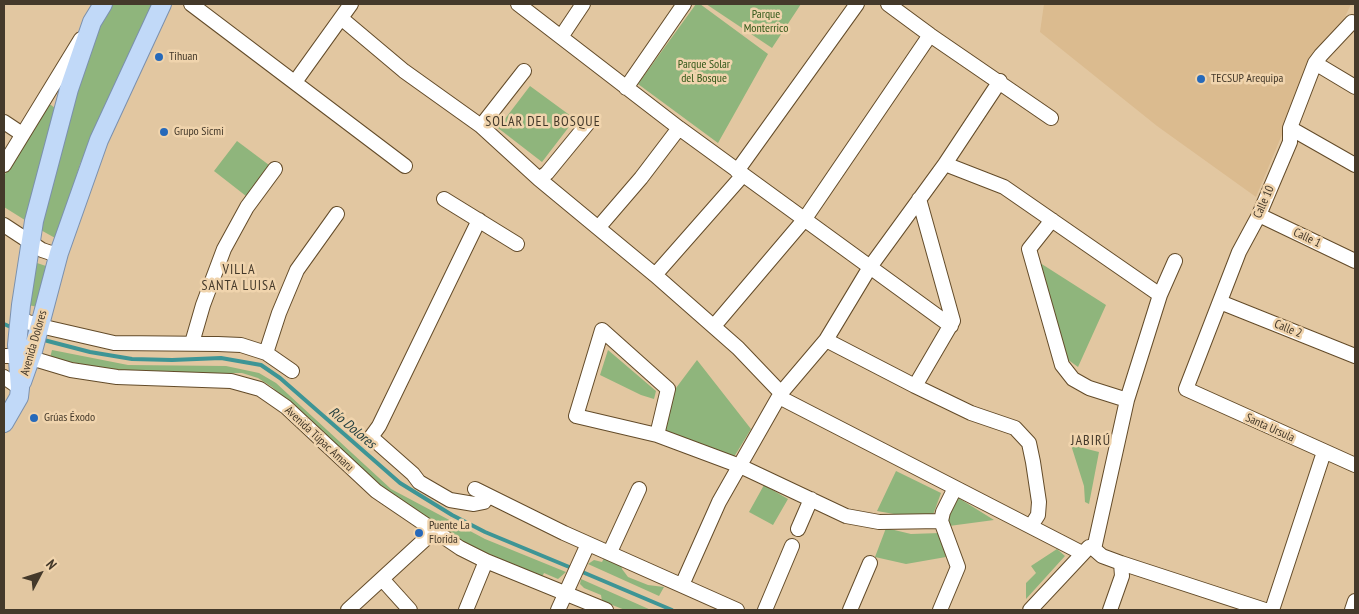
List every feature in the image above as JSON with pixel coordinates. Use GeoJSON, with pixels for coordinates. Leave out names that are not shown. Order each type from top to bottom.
{"type":"FeatureCollection","features":[{"type":"Feature","properties":{"kind":"main road","name":"Avenida Dolores"},"geometry":{"type":"LineString","coordinates":[[20,388],[19,321],[34,221],[68,89],[92,22],[103,4]]}},
{"type":"Feature","properties":{"kind":"main road","name":"Avenida Dolores"},"geometry":{"type":"LineString","coordinates":[[20,353],[39,329],[59,253],[98,140],[162,4]]}},
{"type":"Feature","properties":{"kind":"main road"},"geometry":{"type":"LineString","coordinates":[[4,423],[19,397],[20,388]]}},
{"type":"Feature","properties":{"kind":"street"},"geometry":{"type":"LineString","coordinates":[[191,4],[405,166]]}},
{"type":"Feature","properties":{"kind":"street"},"geometry":{"type":"LineString","coordinates":[[295,82],[351,4]]}},
{"type":"Feature","properties":{"kind":"street"},"geometry":{"type":"LineString","coordinates":[[518,4],[679,128],[951,326]]}},
{"type":"Feature","properties":{"kind":"street"},"geometry":{"type":"LineString","coordinates":[[561,37],[583,4]]}},
{"type":"Feature","properties":{"kind":"street"},"geometry":{"type":"LineString","coordinates":[[626,88],[684,4]]}},
{"type":"Feature","properties":{"kind":"street"},"geometry":{"type":"LineString","coordinates":[[655,275],[740,173],[857,4]]}},
{"type":"Feature","properties":{"kind":"street"},"geometry":{"type":"LineString","coordinates":[[888,4],[1051,118]]}},
{"type":"Feature","properties":{"kind":"street"},"geometry":{"type":"LineString","coordinates":[[340,18],[404,71],[481,126],[539,179],[655,275],[738,348],[780,395],[1031,526],[1121,564],[1266,610]]}},
{"type":"Feature","properties":{"kind":"street","name":"Avenida Dolores"},"geometry":{"type":"LineString","coordinates":[[4,165],[92,22]]}},
{"type":"Feature","properties":{"kind":"street","name":"Calle 10"},"geometry":{"type":"LineString","coordinates":[[1186,389],[1239,252],[1259,215],[1290,142],[1290,128],[1315,64],[1352,22]]}},
{"type":"Feature","properties":{"kind":"street"},"geometry":{"type":"LineString","coordinates":[[714,326],[804,220],[930,35]]}},
{"type":"Feature","properties":{"kind":"street"},"geometry":{"type":"LineString","coordinates":[[1315,64],[1355,87]]}},
{"type":"Feature","properties":{"kind":"street"},"geometry":{"type":"LineString","coordinates":[[481,126],[524,71]]}},
{"type":"Feature","properties":{"kind":"street"},"geometry":{"type":"LineString","coordinates":[[682,585],[719,502],[780,395],[826,340],[870,268],[945,164],[1000,81]]}},
{"type":"Feature","properties":{"kind":"street"},"geometry":{"type":"LineString","coordinates":[[4,122],[22,134]]}},
{"type":"Feature","properties":{"kind":"street"},"geometry":{"type":"LineString","coordinates":[[539,179],[547,173],[588,123]]}},
{"type":"Feature","properties":{"kind":"street"},"geometry":{"type":"LineString","coordinates":[[598,228],[641,178],[679,128]]}},
{"type":"Feature","properties":{"kind":"street"},"geometry":{"type":"LineString","coordinates":[[1290,128],[1355,165]]}},
{"type":"Feature","properties":{"kind":"street"},"geometry":{"type":"LineString","coordinates":[[945,164],[1004,187],[1160,295]]}},
{"type":"Feature","properties":{"kind":"street"},"geometry":{"type":"LineString","coordinates":[[192,344],[203,304],[224,249],[247,207],[275,168]]}},
{"type":"Feature","properties":{"kind":"street"},"geometry":{"type":"LineString","coordinates":[[915,386],[953,321],[919,198]]}},
{"type":"Feature","properties":{"kind":"street"},"geometry":{"type":"LineString","coordinates":[[444,199],[517,244]]}},
{"type":"Feature","properties":{"kind":"street"},"geometry":{"type":"LineString","coordinates":[[266,353],[279,313],[297,270],[337,214]]}},
{"type":"Feature","properties":{"kind":"street","name":"Calle 1"},"geometry":{"type":"LineString","coordinates":[[1259,215],[1355,261]]}},
{"type":"Feature","properties":{"kind":"street"},"geometry":{"type":"LineString","coordinates":[[480,220],[379,426],[370,437],[413,474],[419,482],[450,500],[474,504],[484,502],[481,493],[586,548],[610,552],[738,610]]}},
{"type":"Feature","properties":{"kind":"street"},"geometry":{"type":"LineString","coordinates":[[1052,220],[1029,249],[1062,365],[1073,379],[1088,388],[1127,400]]}},
{"type":"Feature","properties":{"kind":"street"},"geometry":{"type":"LineString","coordinates":[[4,225],[51,253],[59,253]]}},
{"type":"Feature","properties":{"kind":"street"},"geometry":{"type":"LineString","coordinates":[[1030,610],[1088,551],[1127,400],[1160,295],[1176,261]]}},
{"type":"Feature","properties":{"kind":"street","name":"Calle 2"},"geometry":{"type":"LineString","coordinates":[[1220,302],[1355,356]]}},
{"type":"Feature","properties":{"kind":"street"},"geometry":{"type":"LineString","coordinates":[[19,321],[39,329],[114,343],[241,345],[266,353],[292,371]]}},
{"type":"Feature","properties":{"kind":"street"},"geometry":{"type":"LineString","coordinates":[[657,435],[668,389],[602,330],[576,416],[657,435],[740,466],[846,516],[880,522],[941,521]]}},
{"type":"Feature","properties":{"kind":"street"},"geometry":{"type":"LineString","coordinates":[[826,340],[971,413],[1015,428],[1029,443],[1033,462],[1039,502],[1038,515],[1031,526]]}},
{"type":"Feature","properties":{"kind":"street","name":"Avenida Túpac Amaru"},"geometry":{"type":"LineString","coordinates":[[20,353],[71,370],[99,375],[136,379],[231,381],[260,389],[286,408],[376,491],[460,548],[486,561],[567,590],[606,610]]}},
{"type":"Feature","properties":{"kind":"street"},"geometry":{"type":"LineString","coordinates":[[4,377],[20,388]]}},
{"type":"Feature","properties":{"kind":"street","name":"Santa Ursula"},"geometry":{"type":"LineString","coordinates":[[1186,389],[1355,465]]}},
{"type":"Feature","properties":{"kind":"street"},"geometry":{"type":"LineString","coordinates":[[1272,610],[1324,452]]}},
{"type":"Feature","properties":{"kind":"street"},"geometry":{"type":"LineString","coordinates":[[940,610],[958,567],[941,521],[943,512],[955,488]]}},
{"type":"Feature","properties":{"kind":"street"},"geometry":{"type":"LineString","coordinates":[[610,552],[639,489]]}},
{"type":"Feature","properties":{"kind":"street"},"geometry":{"type":"LineString","coordinates":[[798,529],[811,499]]}},
{"type":"Feature","properties":{"kind":"street"},"geometry":{"type":"LineString","coordinates":[[348,610],[434,531]]}},
{"type":"Feature","properties":{"kind":"street"},"geometry":{"type":"LineString","coordinates":[[765,610],[792,546]]}},
{"type":"Feature","properties":{"kind":"street"},"geometry":{"type":"LineString","coordinates":[[558,610],[586,548]]}},
{"type":"Feature","properties":{"kind":"street"},"geometry":{"type":"LineString","coordinates":[[466,610],[486,561]]}},
{"type":"Feature","properties":{"kind":"street"},"geometry":{"type":"LineString","coordinates":[[850,610],[870,563]]}},
{"type":"Feature","properties":{"kind":"street"},"geometry":{"type":"LineString","coordinates":[[1110,610],[1122,576],[1121,564]]}},
{"type":"Feature","properties":{"kind":"street"},"geometry":{"type":"LineString","coordinates":[[382,579],[410,610]]}},
{"type":"Feature","properties":{"kind":"street"},"geometry":{"type":"LineString","coordinates":[[1352,610],[1355,601]]}},
{"type":"Feature","properties":{"kind":"shaded area","name":"TECSUP Arequipa"},"geometry":{"type":"Polygon","coordinates":[[[1044,4],[1351,4],[1340,28],[1296,101],[1256,197],[1157,126],[1040,32],[1044,4]]]}},
{"type":"Feature","properties":{"kind":"green space"},"geometry":{"type":"Polygon","coordinates":[[[109,4],[155,4],[80,164],[57,239],[37,228],[81,63],[109,4]]]}},
{"type":"Feature","properties":{"kind":"green space","name":"Parque Solar del Bosque"},"geometry":{"type":"Polygon","coordinates":[[[696,4],[700,4],[768,54],[718,143],[638,84],[696,4]]]}},
{"type":"Feature","properties":{"kind":"green space","name":"Parque Monterrico"},"geometry":{"type":"Polygon","coordinates":[[[706,4],[801,4],[772,48],[706,4]]]}},
{"type":"Feature","properties":{"kind":"green space"},"geometry":{"type":"Polygon","coordinates":[[[530,86],[575,119],[542,162],[498,128],[530,86]]]}},
{"type":"Feature","properties":{"kind":"green space"},"geometry":{"type":"Polygon","coordinates":[[[46,105],[51,105],[55,108],[28,222],[4,207],[4,176],[46,105]]]}},
{"type":"Feature","properties":{"kind":"green space"},"geometry":{"type":"Polygon","coordinates":[[[237,141],[269,165],[246,196],[214,171],[237,141]]]}},
{"type":"Feature","properties":{"kind":"green space"},"geometry":{"type":"Polygon","coordinates":[[[1037,261],[1106,305],[1078,367],[1067,359],[1037,261]]]}},
{"type":"Feature","properties":{"kind":"green space"},"geometry":{"type":"Polygon","coordinates":[[[34,262],[49,267],[38,307],[28,305],[34,262]]]}},
{"type":"Feature","properties":{"kind":"green space"},"geometry":{"type":"Polygon","coordinates":[[[52,350],[128,365],[226,366],[259,373],[276,383],[391,489],[485,539],[566,572],[558,579],[544,573],[542,577],[477,550],[439,528],[387,493],[272,387],[258,378],[242,373],[149,373],[103,368],[50,358],[52,350]]]}},
{"type":"Feature","properties":{"kind":"green space"},"geometry":{"type":"Polygon","coordinates":[[[608,350],[656,391],[654,399],[641,395],[600,375],[608,350]]]}},
{"type":"Feature","properties":{"kind":"green space"},"geometry":{"type":"Polygon","coordinates":[[[697,360],[751,429],[734,457],[665,431],[673,392],[697,360]]]}},
{"type":"Feature","properties":{"kind":"green space"},"geometry":{"type":"Polygon","coordinates":[[[1071,445],[1099,452],[1089,504],[1085,502],[1084,486],[1071,445]]]}},
{"type":"Feature","properties":{"kind":"green space"},"geometry":{"type":"Polygon","coordinates":[[[896,471],[941,493],[933,515],[911,517],[877,511],[896,471]]]}},
{"type":"Feature","properties":{"kind":"green space"},"geometry":{"type":"Polygon","coordinates":[[[764,485],[788,499],[773,525],[749,512],[764,485]]]}},
{"type":"Feature","properties":{"kind":"green space"},"geometry":{"type":"Polygon","coordinates":[[[957,497],[994,520],[949,526],[947,513],[957,497]]]}},
{"type":"Feature","properties":{"kind":"green space"},"geometry":{"type":"Polygon","coordinates":[[[886,528],[911,534],[940,533],[946,557],[906,564],[875,557],[886,528]]]}},
{"type":"Feature","properties":{"kind":"green space"},"geometry":{"type":"Polygon","coordinates":[[[1057,549],[1065,556],[1026,599],[1026,583],[1036,573],[1031,566],[1057,549]]]}},
{"type":"Feature","properties":{"kind":"green space"},"geometry":{"type":"Polygon","coordinates":[[[605,556],[621,564],[628,577],[648,585],[664,587],[659,596],[588,564],[594,560],[602,562],[605,556]]]}},
{"type":"Feature","properties":{"kind":"green space"},"geometry":{"type":"Polygon","coordinates":[[[581,579],[651,610],[625,610],[602,601],[601,595],[584,588],[580,584],[581,579]]]}},
{"type":"Feature","properties":{"kind":"waterway","name":"Río Dolores"},"geometry":{"type":"LineString","coordinates":[[4,324],[13,328]]}},
{"type":"Feature","properties":{"kind":"waterway","name":"Río Dolores"},"geometry":{"type":"LineString","coordinates":[[40,339],[90,352],[132,359],[221,358],[261,365],[280,378],[400,483],[452,515],[485,532],[574,569]]}},
{"type":"Feature","properties":{"kind":"waterway","name":"Río Dolores"},"geometry":{"type":"LineString","coordinates":[[580,571],[672,610]]}},
{"type":"Feature","properties":{"kind":"place","name":"Tihuan"},"geometry":{"type":"Point","coordinates":[159,57]}},
{"type":"Feature","properties":{"kind":"place","name":"TECSUP Arequipa"},"geometry":{"type":"Point","coordinates":[1201,79]}},
{"type":"Feature","properties":{"kind":"place","name":"Grupo Sicmi"},"geometry":{"type":"Point","coordinates":[164,132]}},
{"type":"Feature","properties":{"kind":"place","name":"Grúas Éxodo"},"geometry":{"type":"Point","coordinates":[34,418]}},
{"type":"Feature","properties":{"kind":"place","name":"Puente La Florida"},"geometry":{"type":"Point","coordinates":[419,533]}},
{"type":"Feature","properties":{"kind":"district","name":"SOLAR DEL BOSQUE"},"geometry":{"type":"Point","coordinates":[543,122]}},
{"type":"Feature","properties":{"kind":"district","name":"VILLA SANTA LUISA"},"geometry":{"type":"Point","coordinates":[239,278]}},
{"type":"Feature","properties":{"kind":"district","name":"JABIRÚ"},"geometry":{"type":"Point","coordinates":[1091,441]}}]}
